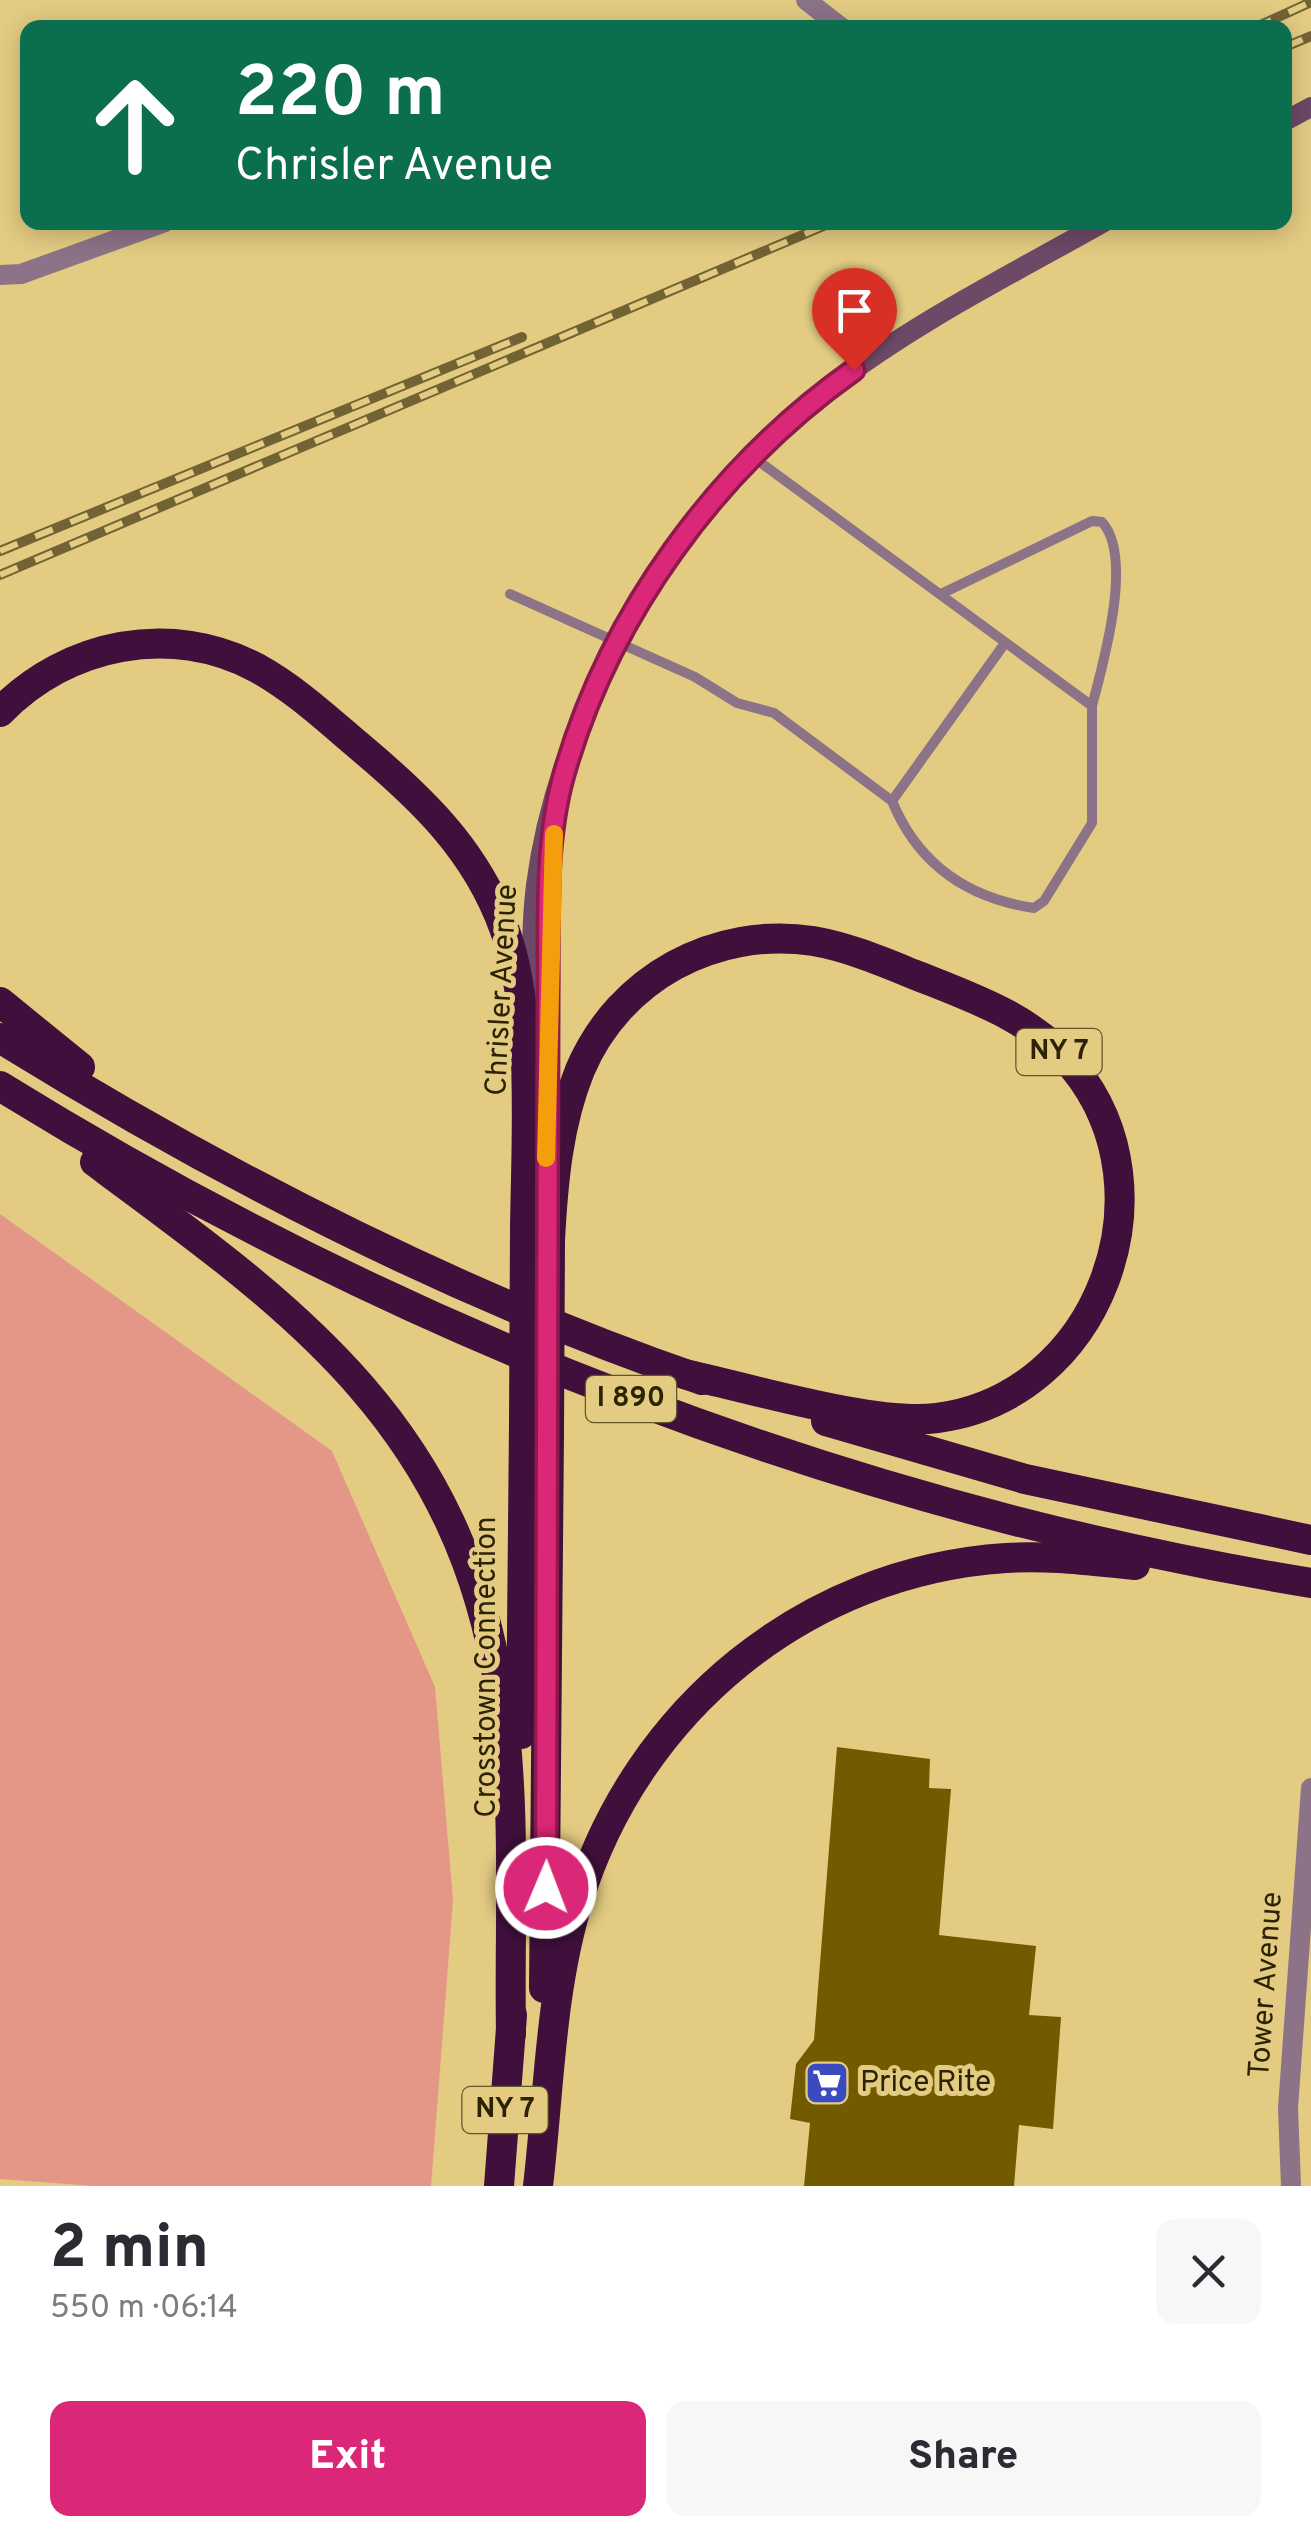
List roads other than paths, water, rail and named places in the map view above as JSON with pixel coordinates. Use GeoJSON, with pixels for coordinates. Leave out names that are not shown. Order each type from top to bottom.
{"type":"FeatureCollection","features":[{"type":"Feature","properties":{"kind":"highway","name":"Crosstown Connection"},"geometry":{"type":"LineString","coordinates":[[0,712],[62,666],[102,650],[145,642],[174,643],[228,656],[256,668],[305,701],[422,800],[463,848],[493,901],[518,983],[526,1148],[537,1235],[536,1428],[546,1888],[537,2186]]}},
{"type":"Feature","properties":{"kind":"highway","name":"NY 7"},"geometry":{"type":"LineString","coordinates":[[537,1235],[563,1128],[593,1045],[626,1001],[650,980],[685,958],[726,944],[753,938],[814,941],[874,959],[983,1002],[1031,1027],[1089,1088],[1104,1114],[1121,1173],[1120,1232],[1113,1262],[1090,1315],[1073,1339],[1031,1378],[959,1413],[910,1419],[684,1374]]}},
{"type":"Feature","properties":{"kind":"highway"},"geometry":{"type":"LineString","coordinates":[[0,1002],[28,1028],[190,1150]]}},
{"type":"Feature","properties":{"kind":"highway","name":"I 890"},"geometry":{"type":"LineString","coordinates":[[0,1038],[190,1150],[433,1272],[684,1374],[852,1430],[1026,1479],[1311,1540]]}},
{"type":"Feature","properties":{"kind":"highway","name":"NY 7"},"geometry":{"type":"LineString","coordinates":[[0,1089],[213,1249],[312,1330],[367,1391],[433,1489],[482,1608],[500,1694],[511,2034]]}},
{"type":"Feature","properties":{"kind":"highway","name":"I 890"},"geometry":{"type":"LineString","coordinates":[[0,1089],[173,1187],[319,1262],[500,1346],[669,1413],[840,1470],[1015,1519],[1311,1584]]}},
{"type":"Feature","properties":{"kind":"highway","name":"Crosstown Connection"},"geometry":{"type":"LineString","coordinates":[[498,2186],[511,2034],[536,1428]]}},
{"type":"Feature","properties":{"kind":"highway"},"geometry":{"type":"LineString","coordinates":[[537,2186],[564,1964],[589,1869],[614,1810],[646,1758],[688,1707],[738,1663],[792,1624],[858,1590],[969,1562],[1076,1559],[1311,1584]]}},
{"type":"Feature","properties":{"kind":"street"},"geometry":{"type":"LineString","coordinates":[[806,0],[832,20]]}},
{"type":"Feature","properties":{"kind":"street"},"geometry":{"type":"LineString","coordinates":[[0,275],[21,274],[143,230]]}},
{"type":"Feature","properties":{"kind":"street","name":"Chrisler Avenue"},"geometry":{"type":"LineString","coordinates":[[526,1148],[536,884],[563,778],[620,642],[680,542],[752,456],[791,419],[876,355],[1090,230]]}},
{"type":"Feature","properties":{"kind":"street","name":"Chrisler Avenue"},"geometry":{"type":"LineString","coordinates":[[537,1235],[546,1145],[550,905],[563,778]]}},
{"type":"Feature","properties":{"kind":"street","name":"Tower Avenue"},"geometry":{"type":"LineString","coordinates":[[1290,2186],[1288,2108],[1311,1788]]}},
{"type":"Feature","properties":{"kind":"lane"},"geometry":{"type":"LineString","coordinates":[[752,456],[1092,706]]}},
{"type":"Feature","properties":{"kind":"lane"},"geometry":{"type":"LineString","coordinates":[[510,594],[695,677],[737,703],[774,713],[892,801],[900,822],[935,868],[968,886],[1034,908],[1044,901],[1092,823],[1092,706],[1116,584],[1108,529],[1102,522],[1092,521],[940,594]]}},
{"type":"Feature","properties":{"kind":"lane"},"geometry":{"type":"LineString","coordinates":[[892,801],[1005,643]]}},
{"type":"Feature","properties":{"kind":"railway"},"geometry":{"type":"LineString","coordinates":[[1272,20],[1311,2]]}},
{"type":"Feature","properties":{"kind":"railway"},"geometry":{"type":"LineString","coordinates":[[1292,44],[1311,36]]}},
{"type":"Feature","properties":{"kind":"railway"},"geometry":{"type":"LineString","coordinates":[[0,575],[814,230]]}},
{"type":"Feature","properties":{"kind":"railway"},"geometry":{"type":"LineString","coordinates":[[0,551],[522,337]]}},
{"type":"Feature","properties":{"kind":"place","name":"Price Rite"},"geometry":{"type":"Point","coordinates":[827,2083]}}]}
